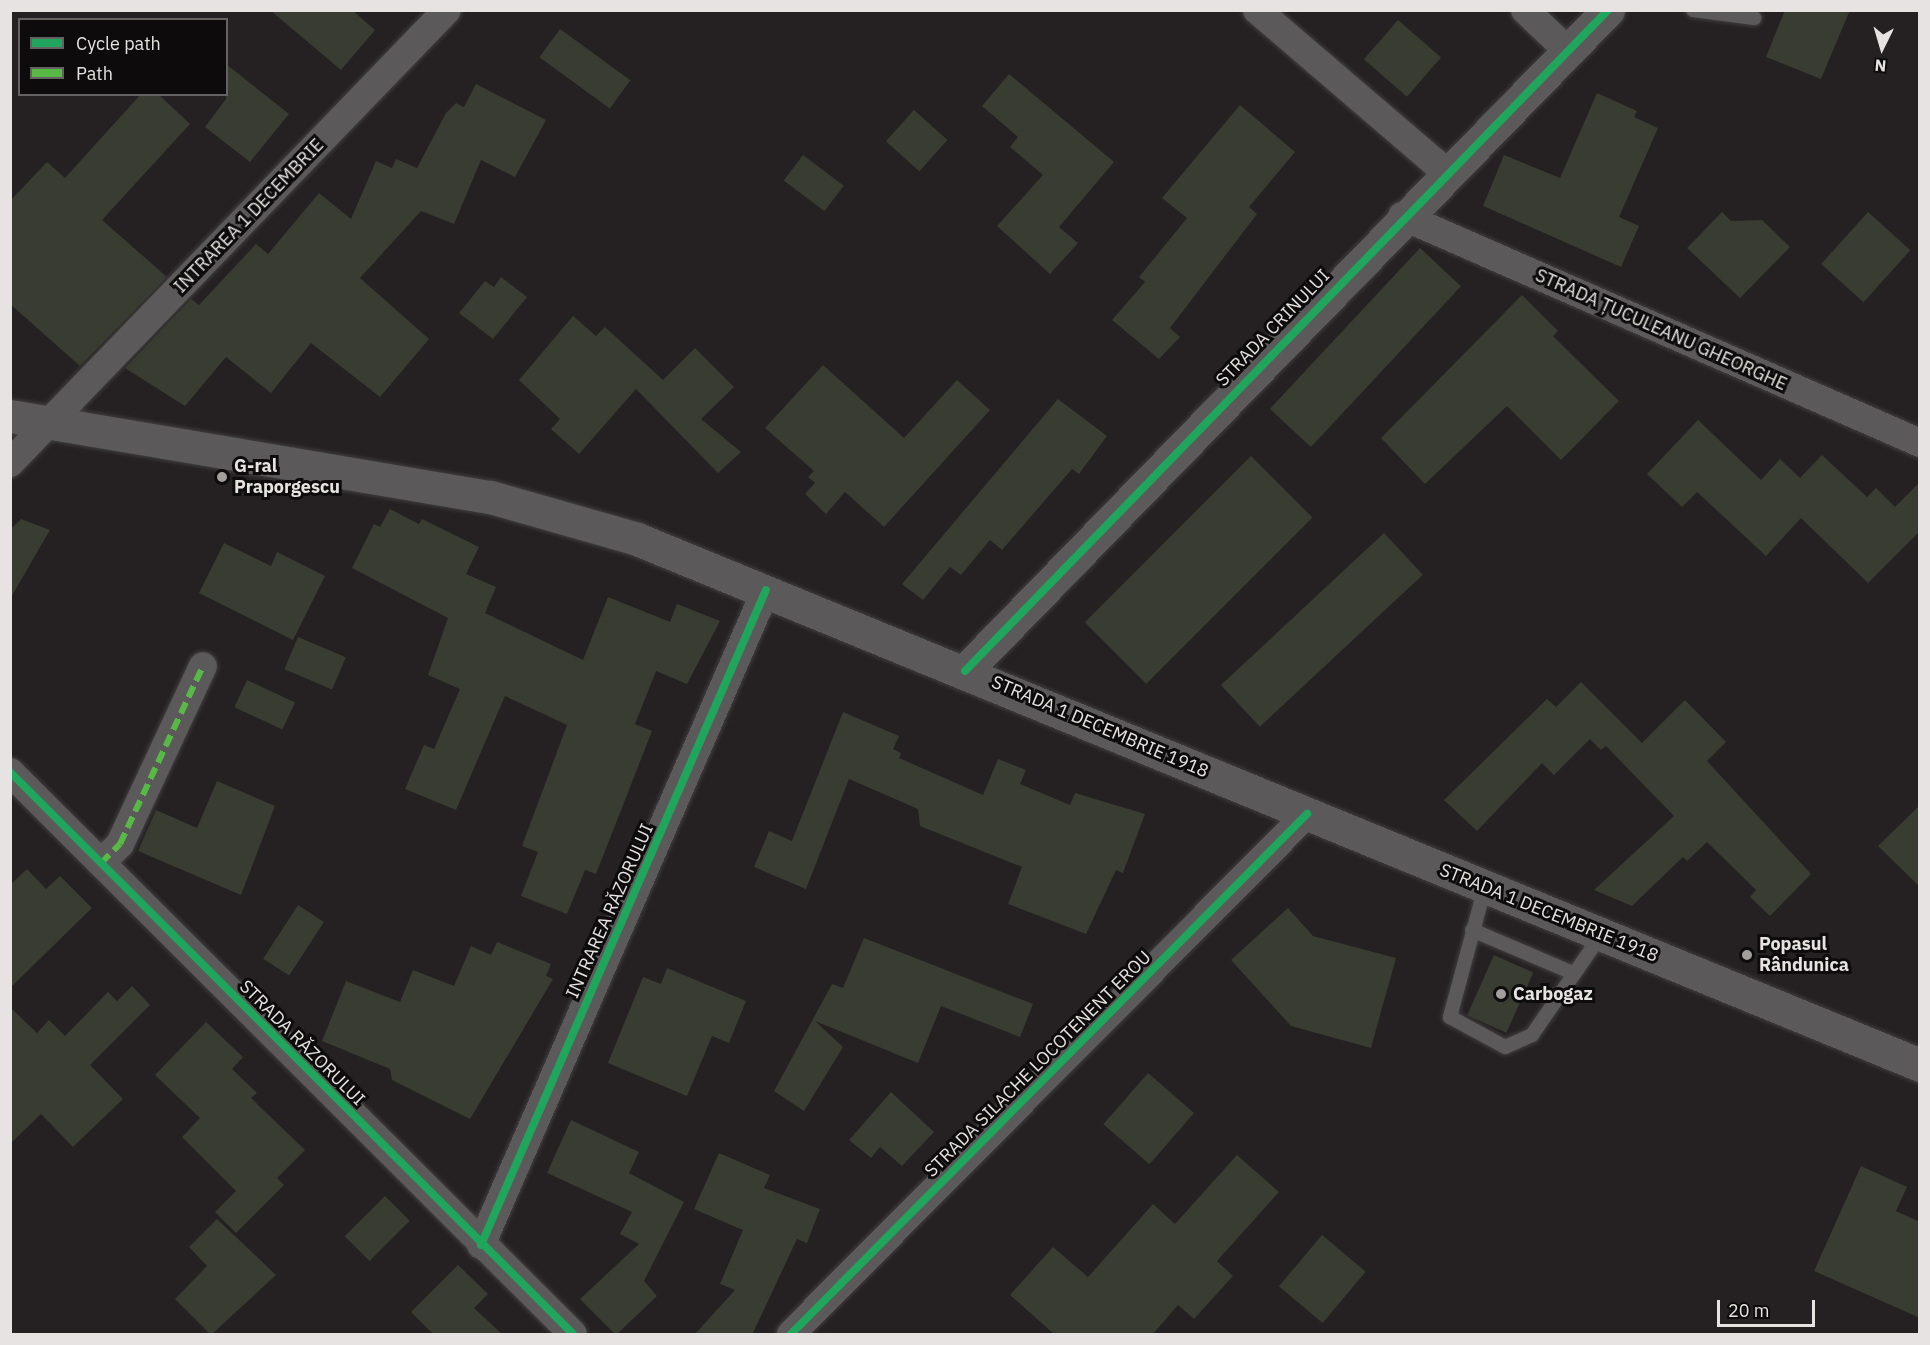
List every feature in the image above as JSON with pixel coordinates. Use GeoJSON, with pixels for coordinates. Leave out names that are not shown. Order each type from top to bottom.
{"type":"FeatureCollection","features":[{"type":"Feature","properties":{"kind":"main road","name":"STRADA CRINULUI"},"geometry":{"type":"LineString","coordinates":[[965,671],[1445,171],[1608,10]]}},
{"type":"Feature","properties":{"kind":"main road","name":"STRADA 1 DECEMBRIE 1918"},"geometry":{"type":"LineString","coordinates":[[10,416],[500,500],[637,539],[965,671],[1920,1065]]}},
{"type":"Feature","properties":{"kind":"street","name":"INTRAREA 1 DECEMBRIE"},"geometry":{"type":"LineString","coordinates":[[10,464],[447,10]]}},
{"type":"Feature","properties":{"kind":"street"},"geometry":{"type":"LineString","coordinates":[[1257,10],[1445,171]]}},
{"type":"Feature","properties":{"kind":"street"},"geometry":{"type":"LineString","coordinates":[[1525,10],[1567,50]]}},
{"type":"Feature","properties":{"kind":"street","name":"STRADA ȚUCULEANU GHEORGHE"},"geometry":{"type":"LineString","coordinates":[[1402,216],[1920,443]]}},
{"type":"Feature","properties":{"kind":"street","name":"INTRAREA RĂZORULUI"},"geometry":{"type":"LineString","coordinates":[[481,1245],[766,590]]}},
{"type":"Feature","properties":{"kind":"street"},"geometry":{"type":"LineString","coordinates":[[101,863],[120,844],[202,666]]}},
{"type":"Feature","properties":{"kind":"street","name":"STRADA RĂZORULUI"},"geometry":{"type":"LineString","coordinates":[[10,772],[573,1335]]}},
{"type":"Feature","properties":{"kind":"street","name":"STRADA SILACHE LOCOTENENT EROU"},"geometry":{"type":"LineString","coordinates":[[791,1335],[1307,814]]}},
{"type":"Feature","properties":{"kind":"lane"},"geometry":{"type":"LineString","coordinates":[[1694,10],[1754,18]]}},
{"type":"Feature","properties":{"kind":"lane"},"geometry":{"type":"LineString","coordinates":[[1485,886],[1450,1017],[1505,1047],[1532,1035],[1601,934]]}},
{"type":"Feature","properties":{"kind":"lane"},"geometry":{"type":"LineString","coordinates":[[1472,930],[1573,973]]}},
{"type":"Feature","properties":{"kind":"building"},"geometry":{"type":"Polygon","coordinates":[[[270,10],[352,10],[375,30],[341,70],[270,10]]]}},
{"type":"Feature","properties":{"kind":"building"},"geometry":{"type":"Polygon","coordinates":[[[1785,10],[1850,10],[1821,79],[1766,57],[1785,10]]]}},
{"type":"Feature","properties":{"kind":"building"},"geometry":{"type":"Polygon","coordinates":[[[1398,20],[1441,57],[1407,97],[1364,59],[1398,20]]]}},
{"type":"Feature","properties":{"kind":"building"},"geometry":{"type":"Polygon","coordinates":[[[560,29],[630,80],[610,108],[539,57],[560,29]]]}},
{"type":"Feature","properties":{"kind":"building"},"geometry":{"type":"Polygon","coordinates":[[[228,66],[289,114],[250,162],[205,127],[228,96],[228,66]]]}},
{"type":"Feature","properties":{"kind":"building"},"geometry":{"type":"Polygon","coordinates":[[[1009,74],[1114,162],[1059,227],[1078,243],[1050,274],[997,226],[1043,175],[1010,147],[1018,137],[982,106],[1009,74]]]}},
{"type":"Feature","properties":{"kind":"building"},"geometry":{"type":"Polygon","coordinates":[[[476,84],[546,120],[515,177],[481,160],[454,224],[421,211],[360,278],[429,339],[380,397],[311,343],[271,393],[226,357],[185,406],[125,368],[191,299],[199,305],[256,244],[268,254],[319,193],[351,219],[376,161],[392,168],[396,159],[417,168],[446,113],[456,103],[464,107],[476,84]]]}},
{"type":"Feature","properties":{"kind":"building"},"geometry":{"type":"Polygon","coordinates":[[[1597,93],[1637,111],[1634,117],[1658,128],[1619,217],[1639,226],[1621,267],[1483,206],[1504,155],[1560,178],[1597,93]]]}},
{"type":"Feature","properties":{"kind":"building"},"geometry":{"type":"Polygon","coordinates":[[[139,96],[160,96],[190,124],[102,220],[167,277],[80,366],[10,304],[10,201],[47,162],[65,178],[139,96]]]}},
{"type":"Feature","properties":{"kind":"building"},"geometry":{"type":"Polygon","coordinates":[[[1240,105],[1295,152],[1249,207],[1257,214],[1170,328],[1180,337],[1159,359],[1112,320],[1145,282],[1139,277],[1187,218],[1162,198],[1240,105]]]}},
{"type":"Feature","properties":{"kind":"building"},"geometry":{"type":"Polygon","coordinates":[[[914,110],[947,140],[919,171],[886,141],[914,110]]]}},
{"type":"Feature","properties":{"kind":"building"},"geometry":{"type":"Polygon","coordinates":[[[803,155],[844,186],[824,211],[784,181],[803,155]]]}},
{"type":"Feature","properties":{"kind":"building"},"geometry":{"type":"Polygon","coordinates":[[[1722,212],[1731,221],[1762,220],[1790,247],[1740,298],[1687,248],[1722,212]]]}},
{"type":"Feature","properties":{"kind":"building"},"geometry":{"type":"Polygon","coordinates":[[[1868,212],[1910,250],[1864,302],[1821,264],[1868,212]]]}},
{"type":"Feature","properties":{"kind":"building"},"geometry":{"type":"Polygon","coordinates":[[[1420,248],[1461,286],[1311,447],[1270,409],[1420,248]]]}},
{"type":"Feature","properties":{"kind":"building"},"geometry":{"type":"Polygon","coordinates":[[[501,277],[527,297],[493,339],[459,313],[485,281],[494,287],[501,277]]]}},
{"type":"Feature","properties":{"kind":"building"},"geometry":{"type":"Polygon","coordinates":[[[1522,295],[1558,331],[1553,336],[1619,401],[1561,460],[1507,406],[1425,484],[1381,438],[1522,295]]]}},
{"type":"Feature","properties":{"kind":"building"},"geometry":{"type":"Polygon","coordinates":[[[573,316],[596,336],[605,327],[663,380],[695,348],[734,387],[701,419],[741,452],[718,473],[636,389],[579,454],[551,429],[560,419],[519,380],[573,316]]]}},
{"type":"Feature","properties":{"kind":"building"},"geometry":{"type":"Polygon","coordinates":[[[823,365],[904,438],[957,380],[990,410],[884,527],[845,492],[826,514],[805,494],[815,483],[808,477],[814,471],[765,428],[823,365]]]}},
{"type":"Feature","properties":{"kind":"building"},"geometry":{"type":"Polygon","coordinates":[[[1058,399],[1107,436],[1079,474],[1072,469],[1002,550],[990,540],[961,575],[950,567],[923,600],[902,584],[1058,399]]]}},
{"type":"Feature","properties":{"kind":"building"},"geometry":{"type":"Polygon","coordinates":[[[1698,420],[1761,480],[1780,459],[1800,478],[1822,455],[1867,497],[1876,488],[1895,507],[1920,482],[1920,531],[1868,583],[1801,518],[1766,556],[1697,492],[1682,507],[1647,474],[1698,420]]]}},
{"type":"Feature","properties":{"kind":"building"},"geometry":{"type":"Polygon","coordinates":[[[1251,456],[1313,518],[1146,684],[1085,622],[1251,456]]]}},
{"type":"Feature","properties":{"kind":"building"},"geometry":{"type":"Polygon","coordinates":[[[390,509],[419,524],[422,519],[479,547],[466,574],[496,587],[485,613],[583,660],[608,597],[670,622],[677,604],[720,621],[687,684],[656,671],[635,724],[652,731],[596,874],[585,870],[567,914],[521,896],[538,852],[522,846],[567,725],[505,696],[456,810],[405,789],[424,745],[434,749],[460,689],[428,675],[448,618],[352,568],[374,524],[380,527],[390,509]]]}},
{"type":"Feature","properties":{"kind":"building"},"geometry":{"type":"Polygon","coordinates":[[[21,519],[50,530],[10,599],[10,530],[21,519]]]}},
{"type":"Feature","properties":{"kind":"building"},"geometry":{"type":"Polygon","coordinates":[[[1384,533],[1423,575],[1260,727],[1221,685],[1384,533]]]}},
{"type":"Feature","properties":{"kind":"building"},"geometry":{"type":"Polygon","coordinates":[[[224,543],[271,566],[277,552],[325,576],[293,640],[199,593],[224,543]]]}},
{"type":"Feature","properties":{"kind":"building"},"geometry":{"type":"Polygon","coordinates":[[[298,637],[346,657],[332,690],[284,669],[298,637]]]}},
{"type":"Feature","properties":{"kind":"building"},"geometry":{"type":"Polygon","coordinates":[[[247,680],[295,702],[282,730],[234,707],[247,680]]]}},
{"type":"Feature","properties":{"kind":"building"},"geometry":{"type":"Polygon","coordinates":[[[1581,682],[1642,743],[1685,700],[1726,742],[1707,761],[1811,874],[1770,916],[1750,897],[1756,890],[1707,842],[1687,861],[1683,857],[1632,906],[1594,890],[1674,816],[1606,746],[1601,750],[1590,739],[1554,775],[1542,763],[1477,831],[1444,800],[1547,699],[1556,707],[1581,682]]]}},
{"type":"Feature","properties":{"kind":"building"},"geometry":{"type":"Polygon","coordinates":[[[843,712],[899,736],[893,749],[901,753],[899,758],[983,795],[998,759],[1026,770],[1020,784],[1070,805],[1075,793],[1145,814],[1123,873],[1116,870],[1086,934],[1008,904],[1022,867],[920,826],[918,809],[849,779],[806,889],[754,867],[769,831],[792,841],[843,712]]]}},
{"type":"Feature","properties":{"kind":"building"},"geometry":{"type":"Polygon","coordinates":[[[217,781],[275,806],[241,895],[138,851],[156,810],[197,828],[217,781]]]}},
{"type":"Feature","properties":{"kind":"building"},"geometry":{"type":"Polygon","coordinates":[[[1920,805],[1920,887],[1878,846],[1920,805]]]}},
{"type":"Feature","properties":{"kind":"building"},"geometry":{"type":"Polygon","coordinates":[[[27,869],[46,889],[60,876],[92,908],[10,988],[10,885],[27,869]]]}},
{"type":"Feature","properties":{"kind":"building"},"geometry":{"type":"Polygon","coordinates":[[[298,905],[324,922],[289,976],[263,959],[298,905]]]}},
{"type":"Feature","properties":{"kind":"building"},"geometry":{"type":"Polygon","coordinates":[[[1288,908],[1313,936],[1396,958],[1371,1048],[1291,1026],[1231,960],[1288,908]]]}},
{"type":"Feature","properties":{"kind":"building"},"geometry":{"type":"Polygon","coordinates":[[[864,938],[1033,1004],[1020,1037],[941,1006],[918,1063],[815,1021],[843,1047],[804,1111],[774,1091],[832,984],[843,988],[864,938]]]}},
{"type":"Feature","properties":{"kind":"building"},"geometry":{"type":"Polygon","coordinates":[[[497,942],[551,964],[546,976],[553,979],[470,1119],[392,1080],[390,1069],[322,1041],[346,981],[400,1002],[413,970],[454,986],[471,946],[491,955],[497,942]]]}},
{"type":"Feature","properties":{"kind":"building","name":"Carbogaz"},"geometry":{"type":"Polygon","coordinates":[[[1494,955],[1533,972],[1506,1033],[1467,1015],[1494,955]]]}},
{"type":"Feature","properties":{"kind":"building"},"geometry":{"type":"Polygon","coordinates":[[[667,968],[746,1001],[729,1043],[712,1036],[687,1096],[608,1063],[643,977],[661,984],[667,968]]]}},
{"type":"Feature","properties":{"kind":"building"},"geometry":{"type":"Polygon","coordinates":[[[132,986],[150,1005],[90,1065],[123,1099],[73,1147],[41,1114],[10,1144],[10,1007],[37,1033],[49,1020],[65,1036],[108,992],[117,1001],[132,986]]]}},
{"type":"Feature","properties":{"kind":"building"},"geometry":{"type":"Polygon","coordinates":[[[206,1022],[243,1057],[232,1069],[257,1093],[251,1098],[305,1150],[277,1178],[284,1185],[236,1233],[215,1212],[236,1191],[182,1137],[200,1118],[155,1075],[206,1022]]]}},
{"type":"Feature","properties":{"kind":"building"},"geometry":{"type":"Polygon","coordinates":[[[1148,1073],[1194,1113],[1149,1164],[1103,1124],[1148,1073]]]}},
{"type":"Feature","properties":{"kind":"building"},"geometry":{"type":"Polygon","coordinates":[[[891,1092],[934,1132],[902,1166],[880,1147],[871,1158],[849,1140],[891,1092]]]}},
{"type":"Feature","properties":{"kind":"building"},"geometry":{"type":"Polygon","coordinates":[[[571,1120],[639,1152],[629,1173],[684,1202],[644,1281],[657,1296],[616,1335],[580,1299],[639,1244],[620,1234],[632,1212],[547,1173],[571,1120]]]}},
{"type":"Feature","properties":{"kind":"building"},"geometry":{"type":"Polygon","coordinates":[[[719,1153],[770,1175],[764,1188],[820,1209],[807,1243],[797,1239],[752,1335],[694,1335],[735,1290],[720,1284],[743,1230],[694,1209],[719,1153]]]}},
{"type":"Feature","properties":{"kind":"building"},"geometry":{"type":"Polygon","coordinates":[[[1237,1155],[1279,1192],[1217,1261],[1233,1276],[1194,1319],[1178,1305],[1152,1335],[1055,1335],[1010,1295],[1053,1247],[1088,1277],[1153,1204],[1175,1224],[1237,1155]]]}},
{"type":"Feature","properties":{"kind":"building"},"geometry":{"type":"Polygon","coordinates":[[[1861,1166],[1907,1187],[1896,1211],[1920,1222],[1920,1318],[1814,1271],[1861,1166]]]}},
{"type":"Feature","properties":{"kind":"building"},"geometry":{"type":"Polygon","coordinates":[[[385,1196],[410,1221],[369,1261],[345,1236],[385,1196]]]}},
{"type":"Feature","properties":{"kind":"building"},"geometry":{"type":"Polygon","coordinates":[[[217,1219],[276,1275],[211,1335],[175,1299],[207,1266],[189,1247],[217,1219]]]}},
{"type":"Feature","properties":{"kind":"building"},"geometry":{"type":"Polygon","coordinates":[[[1322,1235],[1366,1272],[1323,1323],[1279,1286],[1322,1235]]]}},
{"type":"Feature","properties":{"kind":"building"},"geometry":{"type":"Polygon","coordinates":[[[458,1265],[488,1294],[474,1308],[503,1335],[434,1335],[411,1312],[458,1265]]]}},
{"type":"Feature","properties":{"kind":"marked path"},"geometry":{"type":"LineString","coordinates":[[101,863],[120,844],[203,666]]}},
{"type":"Feature","properties":{"kind":"cycle path"},"geometry":{"type":"LineString","coordinates":[[965,671],[1608,10]]}},
{"type":"Feature","properties":{"kind":"cycle path"},"geometry":{"type":"LineString","coordinates":[[481,1245],[766,590]]}},
{"type":"Feature","properties":{"kind":"cycle path"},"geometry":{"type":"LineString","coordinates":[[10,772],[573,1334]]}},
{"type":"Feature","properties":{"kind":"cycle path"},"geometry":{"type":"LineString","coordinates":[[791,1334],[1307,814]]}},
{"type":"Feature","properties":{"kind":"place","name":"G-ral Praporgescu"},"geometry":{"type":"Point","coordinates":[222,477]}},
{"type":"Feature","properties":{"kind":"place","name":"Popasul Rândunica"},"geometry":{"type":"Point","coordinates":[1747,955]}},
{"type":"Feature","properties":{"kind":"place","name":"Carbogaz"},"geometry":{"type":"Point","coordinates":[1501,994]}}]}
